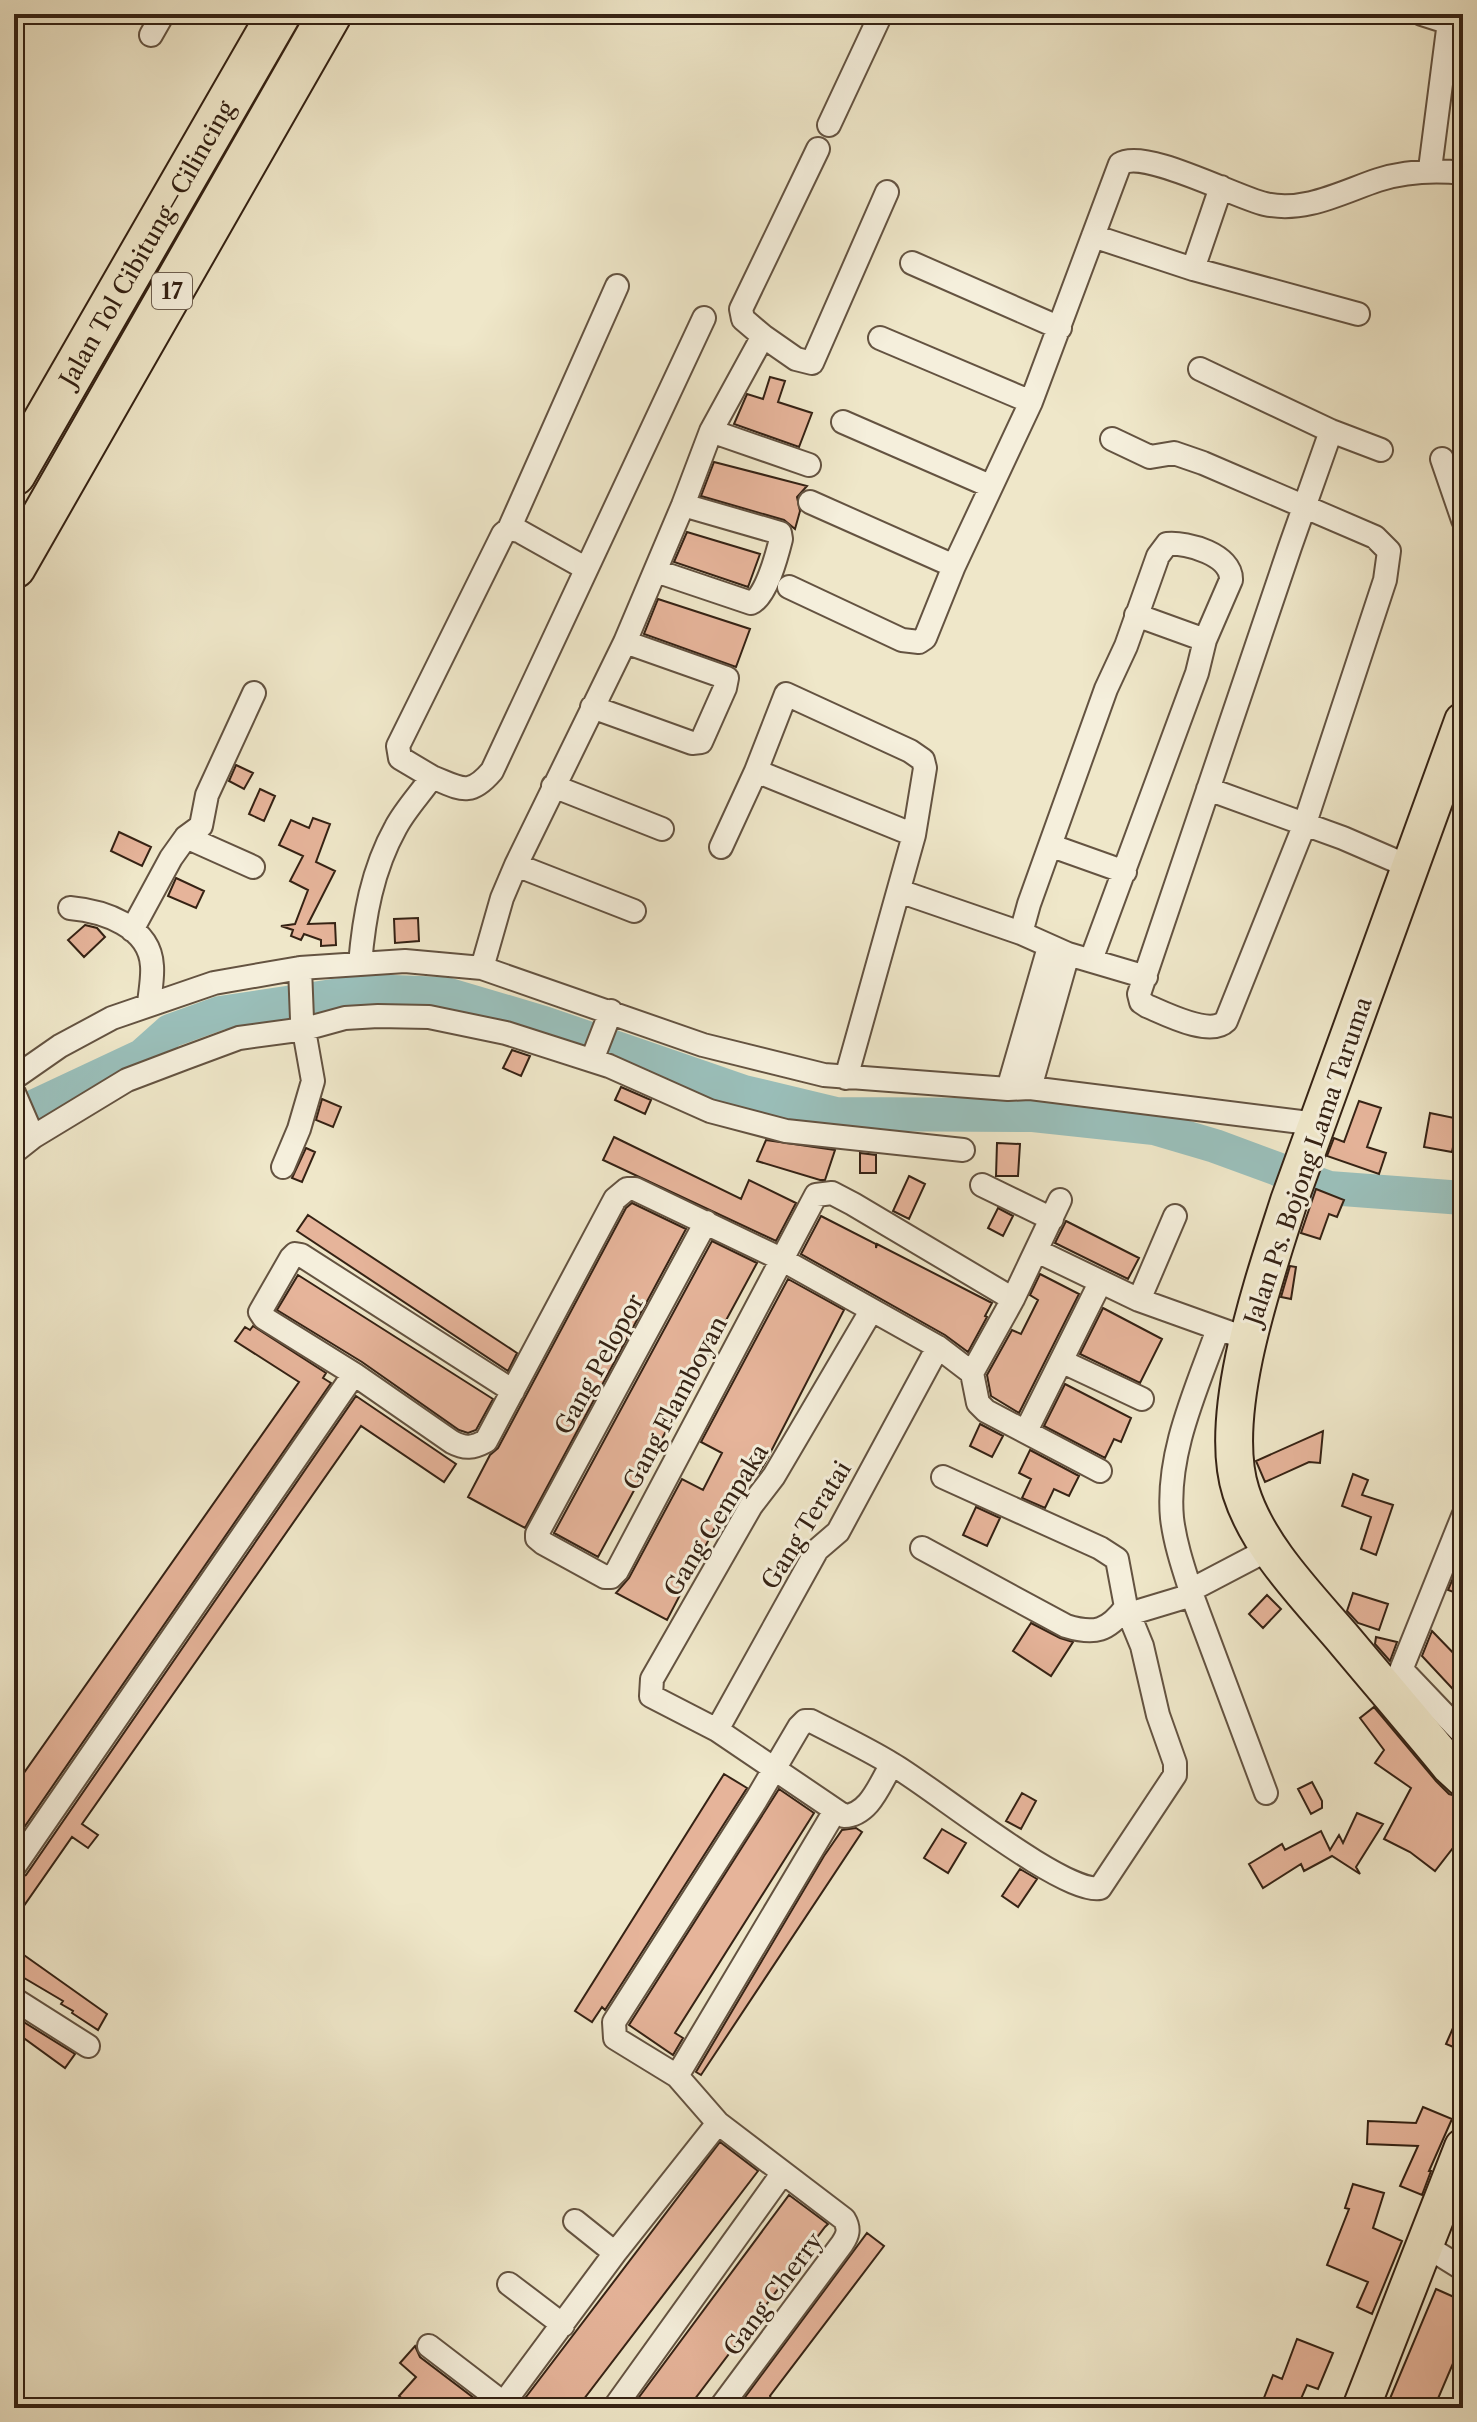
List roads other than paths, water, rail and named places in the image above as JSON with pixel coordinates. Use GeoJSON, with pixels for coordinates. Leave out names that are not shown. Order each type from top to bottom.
{"type":"FeatureCollection","features":[{"type":"Feature","properties":{"kind":"highway","name":"Jalan Tol Cibitung–Cilincing"},"geometry":{"type":"LineString","coordinates":[[14,474],[279,14]]}},
{"type":"Feature","properties":{"kind":"highway","name":"Jalan Tol Cibitung–Cilincing"},"geometry":{"type":"LineString","coordinates":[[14,567],[330,14]]}},
{"type":"Feature","properties":{"kind":"main road","name":"Jalan Ps. Bojong Lama Taruma"},"geometry":{"type":"LineString","coordinates":[[1460,1758],[1397,1682],[1315,1605],[1250,1515],[1240,1489],[1235,1455],[1240,1387],[1233,1333],[1289,1201],[1463,721]]}},
{"type":"Feature","properties":{"kind":"main road"},"geometry":{"type":"LineString","coordinates":[[1361,2408],[1463,2147]]}},
{"type":"Feature","properties":{"kind":"street"},"geometry":{"type":"LineString","coordinates":[[151,35],[163,14]]}},
{"type":"Feature","properties":{"kind":"street"},"geometry":{"type":"LineString","coordinates":[[829,125],[881,14]]}},
{"type":"Feature","properties":{"kind":"street"},"geometry":{"type":"LineString","coordinates":[[1422,14],[1448,18],[1430,169]]}},
{"type":"Feature","properties":{"kind":"street"},"geometry":{"type":"LineString","coordinates":[[818,149],[741,309],[743,319],[796,359],[812,363],[887,192]]}},
{"type":"Feature","properties":{"kind":"street"},"geometry":{"type":"LineString","coordinates":[[789,587],[902,640],[919,642],[925,638],[954,566],[1031,402],[1120,164],[1133,159],[1266,204],[1303,206],[1381,179],[1430,169],[1463,173]]}},
{"type":"Feature","properties":{"kind":"street"},"geometry":{"type":"LineString","coordinates":[[1193,269],[1221,187]]}},
{"type":"Feature","properties":{"kind":"street"},"geometry":{"type":"LineString","coordinates":[[1093,236],[1193,269],[1358,314]]}},
{"type":"Feature","properties":{"kind":"street"},"geometry":{"type":"LineString","coordinates":[[912,263],[1060,328]]}},
{"type":"Feature","properties":{"kind":"street"},"geometry":{"type":"LineString","coordinates":[[617,286],[509,529],[503,534],[398,746],[400,758],[432,777],[465,790],[480,785],[492,771],[704,318]]}},
{"type":"Feature","properties":{"kind":"street"},"geometry":{"type":"LineString","coordinates":[[482,968],[502,898],[516,865],[625,642],[711,431],[763,336]]}},
{"type":"Feature","properties":{"kind":"street"},"geometry":{"type":"LineString","coordinates":[[880,338],[1031,402]]}},
{"type":"Feature","properties":{"kind":"street"},"geometry":{"type":"LineString","coordinates":[[1200,369],[1331,431],[1381,450]]}},
{"type":"Feature","properties":{"kind":"street"},"geometry":{"type":"LineString","coordinates":[[843,422],[990,486]]}},
{"type":"Feature","properties":{"kind":"street"},"geometry":{"type":"LineString","coordinates":[[711,431],[809,465]]}},
{"type":"Feature","properties":{"kind":"street"},"geometry":{"type":"LineString","coordinates":[[1112,439],[1150,457],[1174,453],[1203,463],[1304,508],[1375,537],[1385,545],[1389,560],[1304,826],[1222,1025],[1201,1026],[1147,1006],[1140,999],[1208,789],[1304,508],[1331,431]]}},
{"type":"Feature","properties":{"kind":"street"},"geometry":{"type":"LineString","coordinates":[[1442,459],[1463,520]]}},
{"type":"Feature","properties":{"kind":"street"},"geometry":{"type":"LineString","coordinates":[[810,502],[954,566]]}},
{"type":"Feature","properties":{"kind":"street"},"geometry":{"type":"LineString","coordinates":[[656,571],[751,603],[758,600],[765,587],[781,539],[780,533],[683,505]]}},
{"type":"Feature","properties":{"kind":"street"},"geometry":{"type":"LineString","coordinates":[[509,529],[519,531],[585,568]]}},
{"type":"Feature","properties":{"kind":"street"},"geometry":{"type":"LineString","coordinates":[[1021,933],[1106,689],[1162,548],[1167,544],[1183,543],[1225,562],[1231,580],[1205,640],[1197,673],[1091,960]]}},
{"type":"Feature","properties":{"kind":"street"},"geometry":{"type":"LineString","coordinates":[[1136,615],[1205,640]]}},
{"type":"Feature","properties":{"kind":"street"},"geometry":{"type":"LineString","coordinates":[[592,707],[692,743],[701,742],[727,678],[625,642]]}},
{"type":"Feature","properties":{"kind":"street"},"geometry":{"type":"LineString","coordinates":[[132,930],[171,858],[186,837],[201,826],[207,795],[254,693]]}},
{"type":"Feature","properties":{"kind":"street"},"geometry":{"type":"LineString","coordinates":[[721,847],[788,694],[919,755],[925,768],[914,835],[846,1078]]}},
{"type":"Feature","properties":{"kind":"street"},"geometry":{"type":"LineString","coordinates":[[756,771],[914,835]]}},
{"type":"Feature","properties":{"kind":"street"},"geometry":{"type":"LineString","coordinates":[[360,964],[364,916],[379,865],[396,826],[432,777]]}},
{"type":"Feature","properties":{"kind":"street"},"geometry":{"type":"LineString","coordinates":[[553,786],[662,829]]}},
{"type":"Feature","properties":{"kind":"street"},"geometry":{"type":"LineString","coordinates":[[1208,789],[1343,838],[1410,867]]}},
{"type":"Feature","properties":{"kind":"street"},"geometry":{"type":"LineString","coordinates":[[186,837],[253,867]]}},
{"type":"Feature","properties":{"kind":"street"},"geometry":{"type":"LineString","coordinates":[[1052,846],[1125,872]]}},
{"type":"Feature","properties":{"kind":"street"},"geometry":{"type":"LineString","coordinates":[[516,865],[634,911]]}},
{"type":"Feature","properties":{"kind":"street"},"geometry":{"type":"LineString","coordinates":[[899,891],[1021,933],[1059,950],[1146,977]]}},
{"type":"Feature","properties":{"kind":"street"},"geometry":{"type":"LineString","coordinates":[[70,908],[103,914],[145,941],[152,965],[149,1004]]}},
{"type":"Feature","properties":{"kind":"street"},"geometry":{"type":"LineString","coordinates":[[1019,1088],[1059,950]]}},
{"type":"Feature","properties":{"kind":"street"},"geometry":{"type":"LineString","coordinates":[[31,1132],[15,1089],[60,1046],[112,1018],[214,983],[300,976],[360,964],[405,961],[482,968],[608,1019],[846,1078],[1019,1088],[1314,1132]]}},
{"type":"Feature","properties":{"kind":"street"},"geometry":{"type":"LineString","coordinates":[[283,1167],[299,1129],[313,1081],[303,1024],[300,976]]}},
{"type":"Feature","properties":{"kind":"street"},"geometry":{"type":"LineString","coordinates":[[14,1152],[31,1132],[127,1080],[239,1038],[345,1018],[429,1017],[506,1033],[593,1057],[710,1111],[786,1131],[963,1150]]}},
{"type":"Feature","properties":{"kind":"street"},"geometry":{"type":"LineString","coordinates":[[593,1057],[608,1019]]}},
{"type":"Feature","properties":{"kind":"street"},"geometry":{"type":"LineString","coordinates":[[982,1185],[1056,1210],[1013,1299],[972,1373],[978,1403],[986,1411],[1100,1471]]}},
{"type":"Feature","properties":{"kind":"street"},"geometry":{"type":"LineString","coordinates":[[513,1391],[311,1261],[295,1254],[260,1312],[264,1318],[354,1374],[452,1442],[470,1448],[486,1441],[513,1391],[615,1199],[627,1189],[635,1189],[781,1259],[938,1347],[972,1373]]}},
{"type":"Feature","properties":{"kind":"street","name":"Gang Flamboyan"},"geometry":{"type":"LineString","coordinates":[[617,1571],[816,1195],[832,1193],[1013,1299]]}},
{"type":"Feature","properties":{"kind":"street"},"geometry":{"type":"LineString","coordinates":[[1139,1300],[1175,1216]]}},
{"type":"Feature","properties":{"kind":"street","name":"Gang Pelopor"},"geometry":{"type":"LineString","coordinates":[[617,1571],[611,1577],[605,1577],[539,1540],[538,1530],[706,1222]]}},
{"type":"Feature","properties":{"kind":"street"},"geometry":{"type":"LineString","coordinates":[[1037,1251],[1139,1300],[1233,1333],[1175,1457],[1172,1519],[1192,1593],[1266,1793]]}},
{"type":"Feature","properties":{"kind":"street"},"geometry":{"type":"LineString","coordinates":[[1026,1431],[1100,1283]]}},
{"type":"Feature","properties":{"kind":"street","name":"Gang Cempaka"},"geometry":{"type":"LineString","coordinates":[[717,1730],[651,1696],[652,1679],[743,1518],[774,1476],[871,1311]]}},
{"type":"Feature","properties":{"kind":"street","name":"Gang Teratai"},"geometry":{"type":"LineString","coordinates":[[717,1730],[817,1550],[838,1532],[938,1347]]}},
{"type":"Feature","properties":{"kind":"street"},"geometry":{"type":"LineString","coordinates":[[1061,1361],[1142,1399]]}},
{"type":"Feature","properties":{"kind":"street"},"geometry":{"type":"LineString","coordinates":[[14,1867],[354,1374]]}},
{"type":"Feature","properties":{"kind":"street"},"geometry":{"type":"LineString","coordinates":[[775,1768],[805,1721],[811,1721],[892,1764],[1014,1849],[1079,1886],[1100,1888],[1174,1779],[1176,1772],[1158,1715],[1142,1646],[1128,1611],[1117,1559],[943,1477]]}},
{"type":"Feature","properties":{"kind":"street"},"geometry":{"type":"LineString","coordinates":[[1397,1682],[1463,1516]]}},
{"type":"Feature","properties":{"kind":"street"},"geometry":{"type":"LineString","coordinates":[[922,1548],[1066,1626],[1093,1632],[1115,1622],[1128,1611],[1192,1593],[1271,1548]]}},
{"type":"Feature","properties":{"kind":"street"},"geometry":{"type":"LineString","coordinates":[[717,1730],[844,1816],[863,1810],[892,1764]]}},
{"type":"Feature","properties":{"kind":"street","name":"Gang Cherry"},"geometry":{"type":"LineString","coordinates":[[720,2408],[849,2231],[844,2219],[718,2123],[677,2076],[615,2038],[614,2022],[775,1768]]}},
{"type":"Feature","properties":{"kind":"street"},"geometry":{"type":"LineString","coordinates":[[677,2076],[835,1811]]}},
{"type":"Feature","properties":{"kind":"street"},"geometry":{"type":"LineString","coordinates":[[14,1999],[88,2046]]}},
{"type":"Feature","properties":{"kind":"street"},"geometry":{"type":"LineString","coordinates":[[429,2346],[507,2406],[615,2253],[718,2123]]}},
{"type":"Feature","properties":{"kind":"street"},"geometry":{"type":"LineString","coordinates":[[614,2408],[782,2174]]}},
{"type":"Feature","properties":{"kind":"street"},"geometry":{"type":"LineString","coordinates":[[575,2221],[615,2253]]}},
{"type":"Feature","properties":{"kind":"street"},"geometry":{"type":"LineString","coordinates":[[1426,2246],[1463,2269]]}},
{"type":"Feature","properties":{"kind":"street"},"geometry":{"type":"LineString","coordinates":[[509,2284],[563,2325]]}},
{"type":"Feature","properties":{"kind":"waterway"},"geometry":{"type":"LineString","coordinates":[[14,1116],[142,1056],[170,1031],[220,1013],[366,991],[446,994],[544,1023],[744,1092],[836,1114],[1033,1115],[1154,1128],[1215,1146],[1329,1188],[1463,1198]]}}]}
